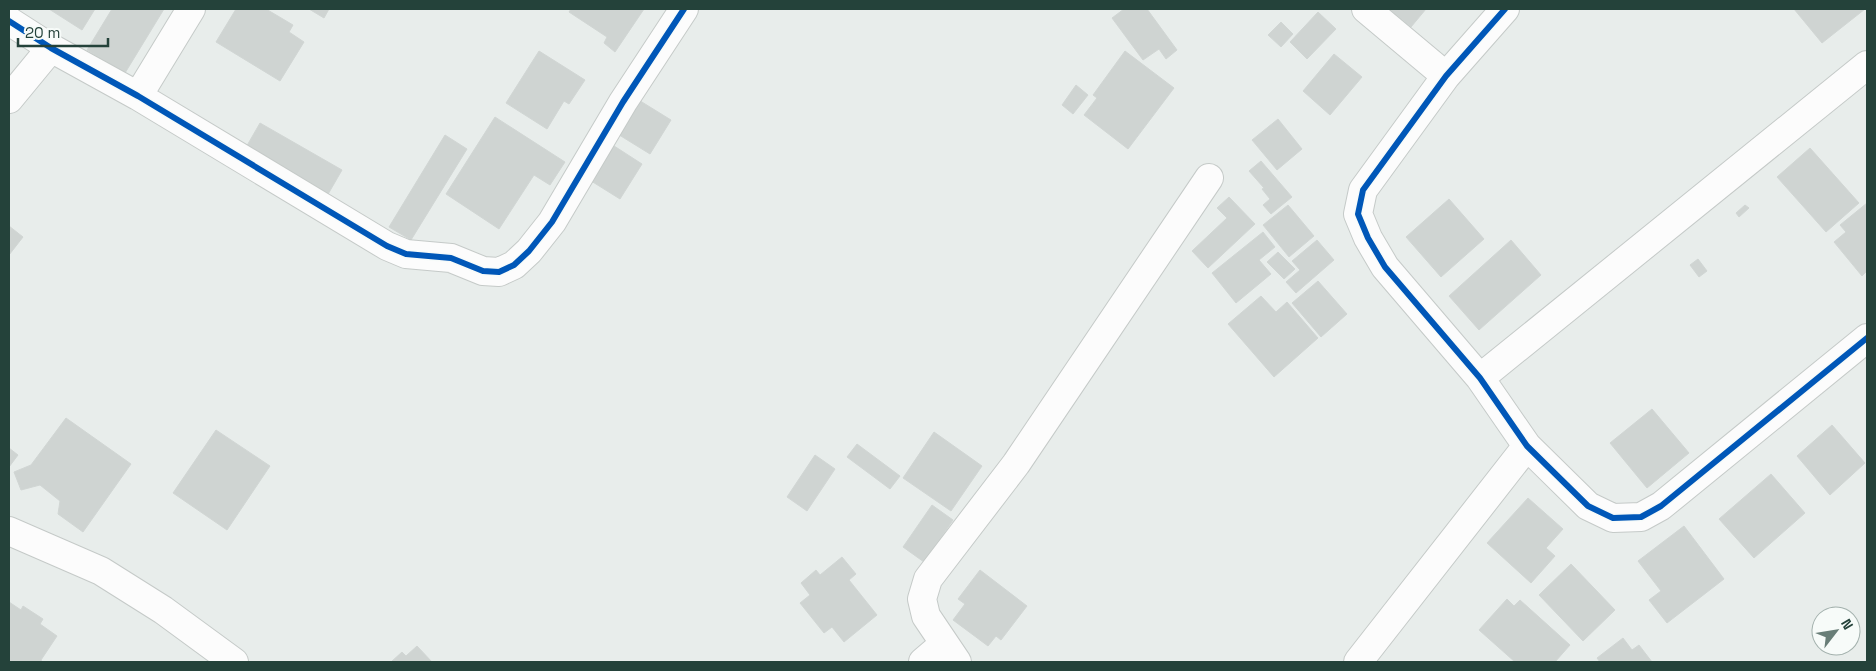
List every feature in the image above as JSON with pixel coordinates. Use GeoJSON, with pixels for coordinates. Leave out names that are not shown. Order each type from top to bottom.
{"type":"FeatureCollection","features":[{"type":"Feature","properties":{"kind":"street"},"geometry":{"type":"LineString","coordinates":[[138,96],[191,9]]}},
{"type":"Feature","properties":{"kind":"street"},"geometry":{"type":"LineString","coordinates":[[9,21],[50,48],[138,96],[387,246],[406,254],[451,258],[483,271],[499,272],[514,265],[529,251],[552,222],[623,102],[684,9]]}},
{"type":"Feature","properties":{"kind":"street"},"geometry":{"type":"LineString","coordinates":[[1366,9],[1446,76]]}},
{"type":"Feature","properties":{"kind":"street"},"geometry":{"type":"LineString","coordinates":[[1505,9],[1446,76],[1363,190],[1358,214],[1368,238],[1385,267],[1480,378],[1527,446],[1588,506],[1613,518],[1641,517],[1661,506],[1867,338]]}},
{"type":"Feature","properties":{"kind":"street"},"geometry":{"type":"LineString","coordinates":[[9,99],[50,48]]}},
{"type":"Feature","properties":{"kind":"street"},"geometry":{"type":"LineString","coordinates":[[1480,378],[1867,65]]}},
{"type":"Feature","properties":{"kind":"street"},"geometry":{"type":"LineString","coordinates":[[922,662],[951,653],[926,616],[922,599],[928,579],[1016,464],[1209,178]]}},
{"type":"Feature","properties":{"kind":"street"},"geometry":{"type":"LineString","coordinates":[[1358,662],[1527,446]]}},
{"type":"Feature","properties":{"kind":"street"},"geometry":{"type":"LineString","coordinates":[[9,531],[101,571],[163,610],[234,662]]}},
{"type":"Feature","properties":{"kind":"building"},"geometry":{"type":"Polygon","coordinates":[[[49,9],[95,9],[82,30],[49,9]]]}},
{"type":"Feature","properties":{"kind":"building"},"geometry":{"type":"Polygon","coordinates":[[[112,9],[164,9],[125,73],[87,50],[112,9]]]}},
{"type":"Feature","properties":{"kind":"building"},"geometry":{"type":"Polygon","coordinates":[[[236,9],[266,9],[293,25],[289,32],[304,42],[280,81],[216,42],[236,9]]]}},
{"type":"Feature","properties":{"kind":"building"},"geometry":{"type":"Polygon","coordinates":[[[309,9],[329,9],[324,18],[309,9]]]}},
{"type":"Feature","properties":{"kind":"building"},"geometry":{"type":"Polygon","coordinates":[[[571,9],[644,9],[615,52],[604,43],[607,37],[569,12],[571,9]]]}},
{"type":"Feature","properties":{"kind":"building"},"geometry":{"type":"Polygon","coordinates":[[[1124,9],[1147,9],[1177,50],[1166,59],[1159,49],[1143,60],[1112,18],[1124,9]]]}},
{"type":"Feature","properties":{"kind":"building"},"geometry":{"type":"Polygon","coordinates":[[[1389,9],[1426,9],[1411,27],[1389,9]]]}},
{"type":"Feature","properties":{"kind":"building"},"geometry":{"type":"Polygon","coordinates":[[[1794,9],[1865,9],[1822,43],[1794,9]]]}},
{"type":"Feature","properties":{"kind":"building"},"geometry":{"type":"Polygon","coordinates":[[[1318,12],[1336,29],[1307,59],[1290,42],[1318,12]]]}},
{"type":"Feature","properties":{"kind":"building"},"geometry":{"type":"Polygon","coordinates":[[[1281,22],[1293,34],[1281,47],[1268,35],[1281,22]]]}},
{"type":"Feature","properties":{"kind":"building"},"geometry":{"type":"Polygon","coordinates":[[[539,51],[585,80],[569,104],[564,101],[547,129],[506,103],[539,51]]]}},
{"type":"Feature","properties":{"kind":"building"},"geometry":{"type":"Polygon","coordinates":[[[1125,51],[1174,88],[1128,149],[1084,115],[1097,98],[1093,95],[1125,51]]]}},
{"type":"Feature","properties":{"kind":"building"},"geometry":{"type":"Polygon","coordinates":[[[1334,54],[1362,77],[1330,115],[1303,91],[1334,54]]]}},
{"type":"Feature","properties":{"kind":"building"},"geometry":{"type":"Polygon","coordinates":[[[1076,85],[1088,95],[1073,114],[1062,105],[1076,85]]]}},
{"type":"Feature","properties":{"kind":"building"},"geometry":{"type":"Polygon","coordinates":[[[637,99],[671,120],[650,154],[616,133],[637,99]]]}},
{"type":"Feature","properties":{"kind":"building"},"geometry":{"type":"Polygon","coordinates":[[[495,117],[565,162],[550,185],[534,175],[499,229],[446,194],[495,117]]]}},
{"type":"Feature","properties":{"kind":"building"},"geometry":{"type":"Polygon","coordinates":[[[1278,119],[1302,149],[1277,170],[1252,140],[1278,119]]]}},
{"type":"Feature","properties":{"kind":"building"},"geometry":{"type":"Polygon","coordinates":[[[260,123],[342,170],[327,196],[245,149],[260,123]]]}},
{"type":"Feature","properties":{"kind":"building"},"geometry":{"type":"Polygon","coordinates":[[[445,135],[467,149],[411,240],[389,227],[445,135]]]}},
{"type":"Feature","properties":{"kind":"building"},"geometry":{"type":"Polygon","coordinates":[[[611,144],[642,164],[620,199],[588,179],[611,144]]]}},
{"type":"Feature","properties":{"kind":"building"},"geometry":{"type":"Polygon","coordinates":[[[1810,148],[1859,203],[1826,232],[1777,177],[1810,148]]]}},
{"type":"Feature","properties":{"kind":"building"},"geometry":{"type":"Polygon","coordinates":[[[1261,161],[1292,197],[1271,214],[1263,205],[1270,199],[1262,189],[1264,188],[1249,171],[1261,161]]]}},
{"type":"Feature","properties":{"kind":"building"},"geometry":{"type":"Polygon","coordinates":[[[1229,197],[1255,224],[1208,268],[1192,251],[1227,218],[1217,208],[1229,197]]]}},
{"type":"Feature","properties":{"kind":"building"},"geometry":{"type":"Polygon","coordinates":[[[1449,199],[1484,239],[1441,277],[1406,237],[1449,199]]]}},
{"type":"Feature","properties":{"kind":"building"},"geometry":{"type":"Polygon","coordinates":[[[1867,203],[1867,271],[1862,276],[1834,242],[1846,232],[1840,225],[1867,203]]]}},
{"type":"Feature","properties":{"kind":"building"},"geometry":{"type":"Polygon","coordinates":[[[1288,205],[1314,236],[1289,257],[1263,225],[1288,205]]]}},
{"type":"Feature","properties":{"kind":"building"},"geometry":{"type":"Polygon","coordinates":[[[1745,205],[1749,208],[1739,217],[1736,213],[1745,205]]]}},
{"type":"Feature","properties":{"kind":"building"},"geometry":{"type":"Polygon","coordinates":[[[9,226],[23,237],[9,255],[9,226]]]}},
{"type":"Feature","properties":{"kind":"building"},"geometry":{"type":"Polygon","coordinates":[[[1263,232],[1275,247],[1259,260],[1271,274],[1236,303],[1212,273],[1263,232]]]}},
{"type":"Feature","properties":{"kind":"building"},"geometry":{"type":"Polygon","coordinates":[[[1317,240],[1334,260],[1296,293],[1286,282],[1300,270],[1292,261],[1317,240]]]}},
{"type":"Feature","properties":{"kind":"building"},"geometry":{"type":"Polygon","coordinates":[[[1511,240],[1541,275],[1479,330],[1449,296],[1511,240]]]}},
{"type":"Feature","properties":{"kind":"building"},"geometry":{"type":"Polygon","coordinates":[[[1278,252],[1295,269],[1284,279],[1267,262],[1278,252]]]}},
{"type":"Feature","properties":{"kind":"building"},"geometry":{"type":"Polygon","coordinates":[[[1698,259],[1707,271],[1699,277],[1690,265],[1698,259]]]}},
{"type":"Feature","properties":{"kind":"building"},"geometry":{"type":"Polygon","coordinates":[[[1318,281],[1347,314],[1321,337],[1292,303],[1318,281]]]}},
{"type":"Feature","properties":{"kind":"building"},"geometry":{"type":"Polygon","coordinates":[[[1261,296],[1276,312],[1287,302],[1318,338],[1274,377],[1228,324],[1261,296]]]}},
{"type":"Feature","properties":{"kind":"building"},"geometry":{"type":"Polygon","coordinates":[[[1652,409],[1689,453],[1647,488],[1610,443],[1652,409]]]}},
{"type":"Feature","properties":{"kind":"building"},"geometry":{"type":"Polygon","coordinates":[[[66,418],[131,464],[83,532],[58,514],[60,501],[40,485],[21,490],[14,472],[31,465],[66,418]]]}},
{"type":"Feature","properties":{"kind":"building"},"geometry":{"type":"Polygon","coordinates":[[[1832,425],[1865,463],[1830,495],[1797,456],[1832,425]]]}},
{"type":"Feature","properties":{"kind":"building"},"geometry":{"type":"Polygon","coordinates":[[[216,430],[270,466],[227,530],[173,493],[216,430]]]}},
{"type":"Feature","properties":{"kind":"building"},"geometry":{"type":"Polygon","coordinates":[[[934,432],[982,466],[951,511],[903,478],[934,432]]]}},
{"type":"Feature","properties":{"kind":"building"},"geometry":{"type":"Polygon","coordinates":[[[857,444],[900,476],[890,489],[847,457],[857,444]]]}},
{"type":"Feature","properties":{"kind":"building"},"geometry":{"type":"Polygon","coordinates":[[[9,448],[18,455],[9,467],[9,448]]]}},
{"type":"Feature","properties":{"kind":"building"},"geometry":{"type":"Polygon","coordinates":[[[815,455],[835,469],[807,511],[787,497],[815,455]]]}},
{"type":"Feature","properties":{"kind":"building"},"geometry":{"type":"Polygon","coordinates":[[[1771,474],[1805,513],[1754,558],[1719,519],[1771,474]]]}},
{"type":"Feature","properties":{"kind":"building"},"geometry":{"type":"Polygon","coordinates":[[[1528,498],[1563,529],[1546,548],[1555,556],[1531,583],[1487,543],[1528,498]]]}},
{"type":"Feature","properties":{"kind":"building"},"geometry":{"type":"Polygon","coordinates":[[[932,505],[953,520],[924,562],[903,547],[932,505]]]}},
{"type":"Feature","properties":{"kind":"building"},"geometry":{"type":"Polygon","coordinates":[[[1684,526],[1724,579],[1667,623],[1649,600],[1661,591],[1638,561],[1684,526]]]}},
{"type":"Feature","properties":{"kind":"building"},"geometry":{"type":"Polygon","coordinates":[[[842,557],[856,574],[849,580],[877,615],[844,642],[832,627],[824,633],[800,603],[810,595],[801,583],[816,570],[820,575],[842,557]]]}},
{"type":"Feature","properties":{"kind":"building"},"geometry":{"type":"Polygon","coordinates":[[[1571,564],[1615,610],[1583,641],[1539,595],[1571,564]]]}},
{"type":"Feature","properties":{"kind":"building"},"geometry":{"type":"Polygon","coordinates":[[[980,570],[1027,606],[1001,640],[996,636],[988,646],[953,620],[965,604],[958,599],[980,570]]]}},
{"type":"Feature","properties":{"kind":"building"},"geometry":{"type":"Polygon","coordinates":[[[1507,599],[1514,606],[1520,600],[1570,645],[1555,662],[1515,662],[1479,630],[1507,599]]]}},
{"type":"Feature","properties":{"kind":"building"},"geometry":{"type":"Polygon","coordinates":[[[9,602],[21,610],[23,606],[43,619],[40,624],[57,636],[41,660],[42,662],[9,662],[9,602]]]}},
{"type":"Feature","properties":{"kind":"building"},"geometry":{"type":"Polygon","coordinates":[[[1623,638],[1632,650],[1639,645],[1652,662],[1600,662],[1597,658],[1623,638]]]}},
{"type":"Feature","properties":{"kind":"building"},"geometry":{"type":"Polygon","coordinates":[[[417,646],[432,662],[391,662],[402,652],[406,656],[417,646]]]}},
{"type":"Feature","properties":{"kind":"cycle path"},"geometry":{"type":"LineString","coordinates":[[9,21],[51,48],[138,96],[387,246],[406,254],[451,258],[483,271],[499,272],[514,265],[529,251],[552,222],[623,102],[684,9]]}},
{"type":"Feature","properties":{"kind":"cycle path"},"geometry":{"type":"LineString","coordinates":[[1505,9],[1446,76],[1363,190],[1358,214],[1368,238],[1385,267],[1480,378],[1527,446],[1588,506],[1613,518],[1641,517],[1661,506],[1867,338]]}}]}
